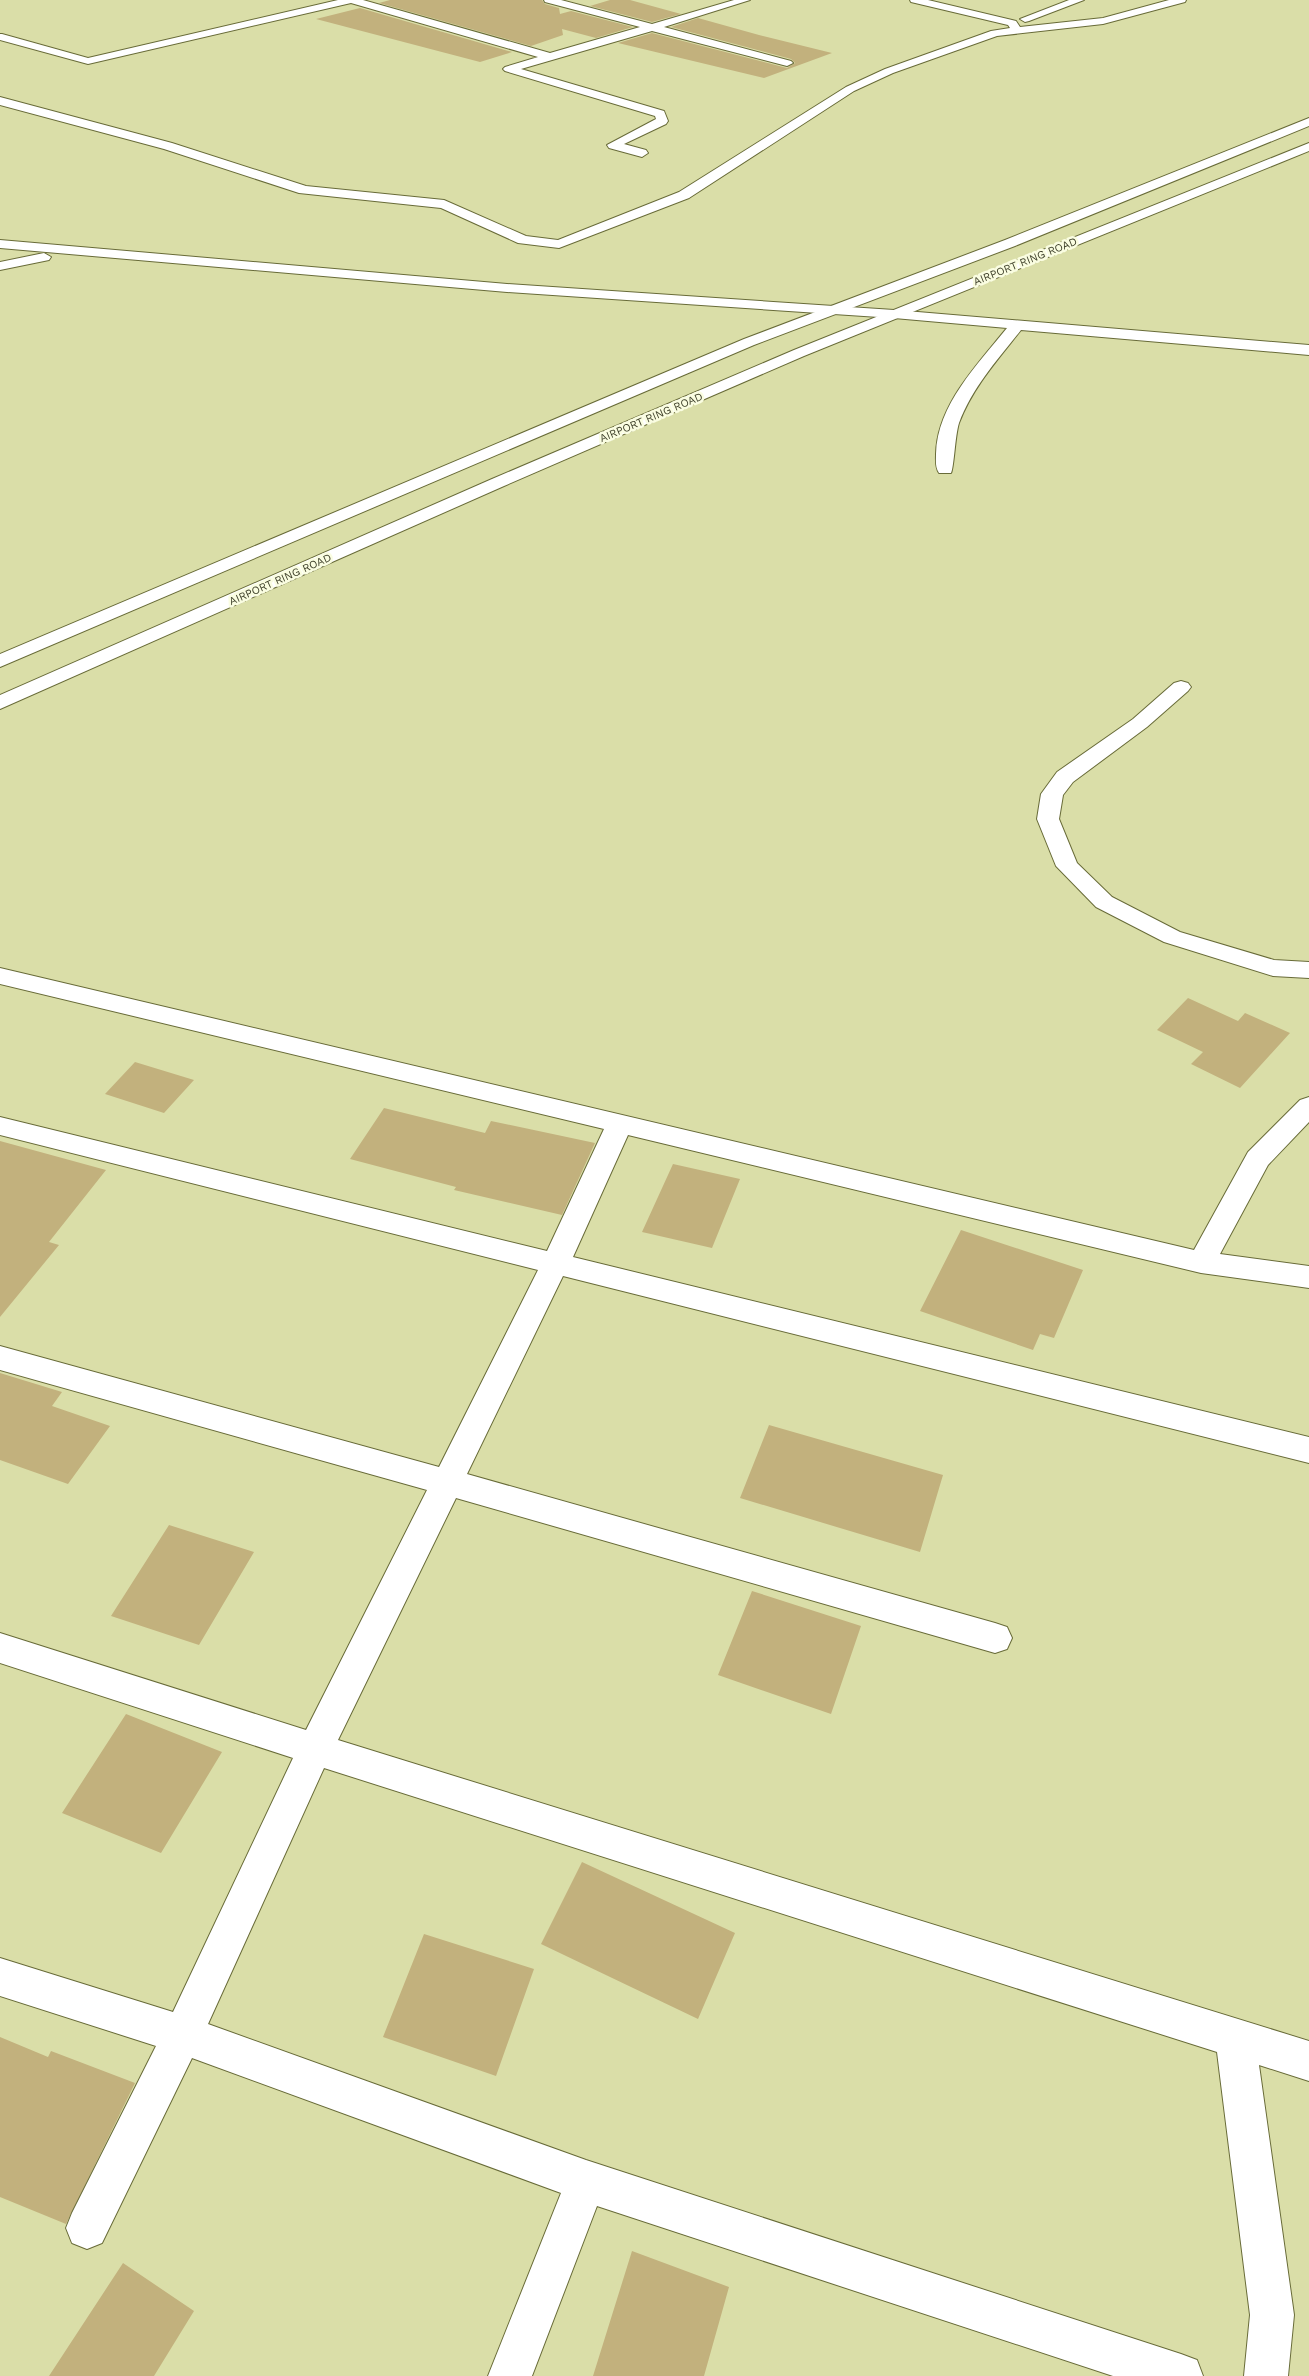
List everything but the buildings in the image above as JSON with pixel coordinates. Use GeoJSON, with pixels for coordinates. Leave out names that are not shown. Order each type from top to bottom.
{"type":"FeatureCollection","features":[{"type":"Feature","properties":{"kind":"street"},"geometry":{"type":"LineString","coordinates":[[2,37],[88,61],[351,0],[550,57]]}},
{"type":"Feature","properties":{"kind":"street"},"geometry":{"type":"LineString","coordinates":[[549,0],[787,63]]}},
{"type":"Feature","properties":{"kind":"street"},"geometry":{"type":"LineString","coordinates":[[642,153],[613,146],[662,121],[660,114],[509,69],[740,0]]}},
{"type":"Feature","properties":{"kind":"street"},"geometry":{"type":"LineString","coordinates":[[915,0],[1015,27],[1103,21],[1181,0]]}},
{"type":"Feature","properties":{"kind":"street"},"geometry":{"type":"LineString","coordinates":[[0,101],[168,146],[304,190],[444,204],[524,240],[559,244],[684,195],[850,89],[889,71],[1015,27],[1079,0]]}},
{"type":"Feature","properties":{"kind":"street","name":"AIRPORT RING ROAD"},"geometry":{"type":"LineString","coordinates":[[0,661],[749,342],[1001,246],[1309,122]]}},
{"type":"Feature","properties":{"kind":"street","name":"AIRPORT RING ROAD"},"geometry":{"type":"LineString","coordinates":[[0,703],[318,561],[894,314],[1309,148]]}},
{"type":"Feature","properties":{"kind":"street"},"geometry":{"type":"LineString","coordinates":[[0,244],[497,287],[894,314],[1309,350]]}},
{"type":"Feature","properties":{"kind":"street"},"geometry":{"type":"LineString","coordinates":[[0,266],[75,251]]}},
{"type":"Feature","properties":{"kind":"street"},"geometry":{"type":"LineString","coordinates":[[721,288],[863,299]]}},
{"type":"Feature","properties":{"kind":"street"},"geometry":{"type":"LineString","coordinates":[[945,469],[946,443],[957,408],[971,384],[1018,324]]}},
{"type":"Feature","properties":{"kind":"street"},"geometry":{"type":"LineString","coordinates":[[1181,687],[1140,724],[1064,777],[1052,794],[1048,819],[1067,866],[1104,902],[1172,937],[1272,968],[1309,970]]}},
{"type":"Feature","properties":{"kind":"street"},"geometry":{"type":"LineString","coordinates":[[0,976],[1201,1262],[1309,1276]]}},
{"type":"Feature","properties":{"kind":"street"},"geometry":{"type":"LineString","coordinates":[[1201,1262],[1258,1159],[1309,1106]]}},
{"type":"Feature","properties":{"kind":"street"},"geometry":{"type":"LineString","coordinates":[[87,2228],[183,2035],[315,1749],[556,1262],[620,1124]]}},
{"type":"Feature","properties":{"kind":"street"},"geometry":{"type":"LineString","coordinates":[[0,1126],[556,1262],[1309,1450]]}},
{"type":"Feature","properties":{"kind":"street"},"geometry":{"type":"LineString","coordinates":[[0,1358],[447,1482],[996,1638]]}},
{"type":"Feature","properties":{"kind":"street"},"geometry":{"type":"LineString","coordinates":[[0,1648],[315,1749],[1309,2061]]}},
{"type":"Feature","properties":{"kind":"street"},"geometry":{"type":"LineString","coordinates":[[0,1976],[183,2035],[586,2181],[1181,2376]]}},
{"type":"Feature","properties":{"kind":"street"},"geometry":{"type":"LineString","coordinates":[[1235,2038],[1272,2315],[1266,2376]]}},
{"type":"Feature","properties":{"kind":"street"},"geometry":{"type":"LineString","coordinates":[[510,2376],[586,2181]]}}]}
